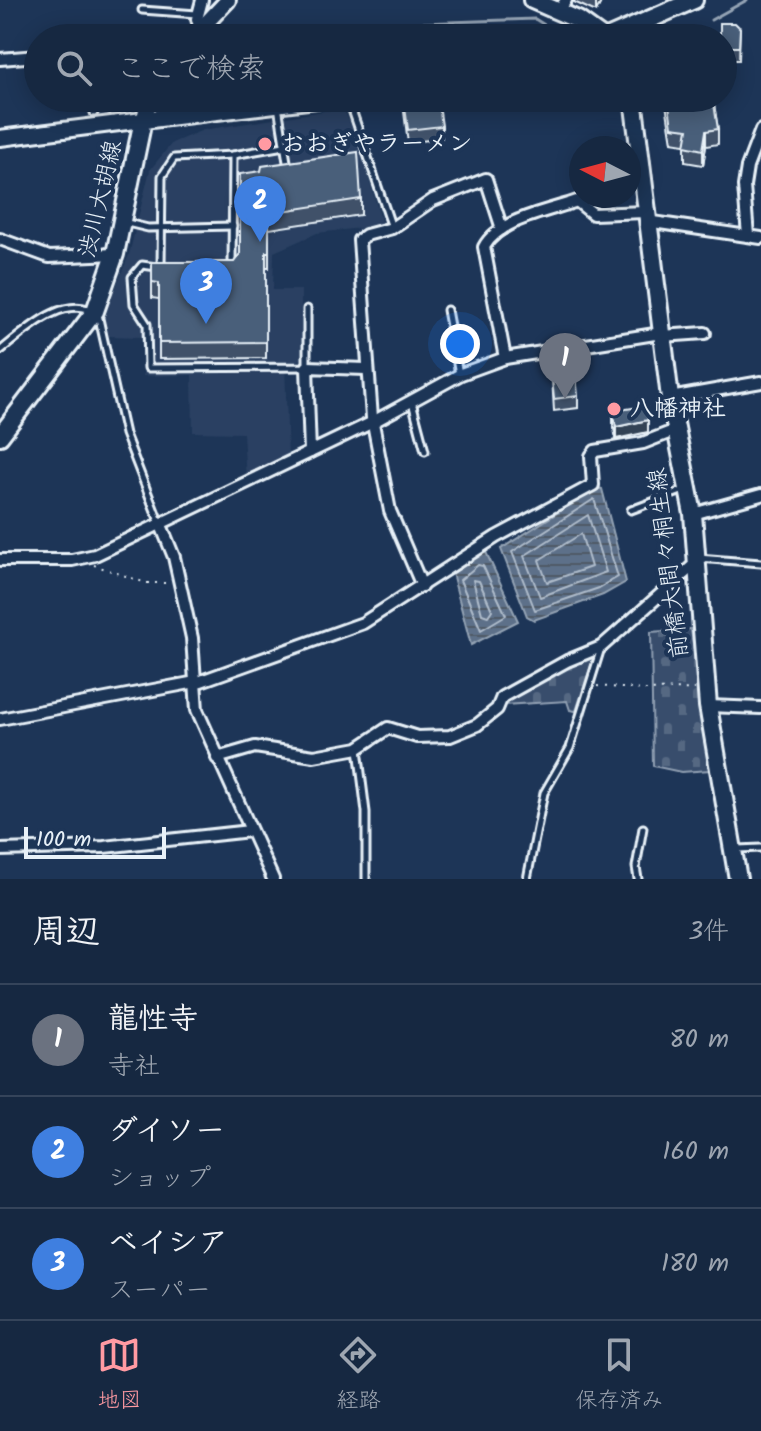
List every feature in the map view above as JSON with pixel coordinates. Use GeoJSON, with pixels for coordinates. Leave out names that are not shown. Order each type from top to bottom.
{"type":"FeatureCollection","features":[{"type":"Feature","properties":{"kind":"main road"},"geometry":{"type":"LineString","coordinates":[[532,0],[562,6],[586,24]]}},
{"type":"Feature","properties":{"kind":"main road"},"geometry":{"type":"LineString","coordinates":[[638,24],[694,0]]}},
{"type":"Feature","properties":{"kind":"main road","name":"渋川大胡線"},"geometry":{"type":"LineString","coordinates":[[0,436],[95,311],[115,254],[143,120],[215,112]]}},
{"type":"Feature","properties":{"kind":"main road","name":"前橋大間々桐生線"},"geometry":{"type":"LineString","coordinates":[[635,112],[670,398],[693,514],[708,706],[738,879]]}},
{"type":"Feature","properties":{"kind":"street"},"geometry":{"type":"LineString","coordinates":[[198,24],[202,0]]}},
{"type":"Feature","properties":{"kind":"street"},"geometry":{"type":"LineString","coordinates":[[200,24],[228,0]]}},
{"type":"Feature","properties":{"kind":"street"},"geometry":{"type":"LineString","coordinates":[[0,59],[24,57]]}},
{"type":"Feature","properties":{"kind":"street"},"geometry":{"type":"LineString","coordinates":[[0,138],[143,120],[146,112]]}},
{"type":"Feature","properties":{"kind":"street"},"geometry":{"type":"LineString","coordinates":[[748,236],[744,186],[747,167],[761,130]]}},
{"type":"Feature","properties":{"kind":"street"},"geometry":{"type":"LineString","coordinates":[[422,586],[390,511],[366,369],[357,248],[366,235],[392,228],[433,200],[486,179],[502,229]]}},
{"type":"Feature","properties":{"kind":"street"},"geometry":{"type":"LineString","coordinates":[[505,358],[484,247],[489,237],[502,229],[577,201],[593,214],[646,217],[761,238]]}},
{"type":"Feature","properties":{"kind":"street"},"geometry":{"type":"LineString","coordinates":[[0,239],[49,257],[115,254]]}},
{"type":"Feature","properties":{"kind":"street"},"geometry":{"type":"LineString","coordinates":[[0,560],[83,558],[161,525],[373,422],[459,375],[505,358],[661,335],[705,333]]}},
{"type":"Feature","properties":{"kind":"street"},"geometry":{"type":"LineString","coordinates":[[310,452],[307,367],[366,369]]}},
{"type":"Feature","properties":{"kind":"street"},"geometry":{"type":"LineString","coordinates":[[670,398],[761,382]]}},
{"type":"Feature","properties":{"kind":"street"},"geometry":{"type":"LineString","coordinates":[[0,719],[193,683],[363,623],[496,537],[593,485],[591,456],[595,451],[643,443],[676,430]]}},
{"type":"Feature","properties":{"kind":"street"},"geometry":{"type":"LineString","coordinates":[[693,514],[761,495]]}},
{"type":"Feature","properties":{"kind":"street"},"geometry":{"type":"LineString","coordinates":[[161,525],[174,557],[192,638],[193,683],[201,721],[273,879]]}},
{"type":"Feature","properties":{"kind":"street"},"geometry":{"type":"LineString","coordinates":[[217,758],[255,747],[314,756],[358,748],[388,728],[417,737],[450,736],[477,725],[497,709],[502,697],[567,661],[601,647],[696,561]]}},
{"type":"Feature","properties":{"kind":"street"},"geometry":{"type":"LineString","coordinates":[[708,706],[761,708]]}},
{"type":"Feature","properties":{"kind":"street"},"geometry":{"type":"LineString","coordinates":[[0,850],[104,847],[250,831]]}},
{"type":"Feature","properties":{"kind":"lane"},"geometry":{"type":"LineString","coordinates":[[142,10],[187,24]]}},
{"type":"Feature","properties":{"kind":"lane"},"geometry":{"type":"LineString","coordinates":[[279,112],[288,171]]}},
{"type":"Feature","properties":{"kind":"lane"},"geometry":{"type":"LineString","coordinates":[[353,112],[392,228]]}},
{"type":"Feature","properties":{"kind":"lane"},"geometry":{"type":"LineString","coordinates":[[161,268],[162,176],[170,162],[178,156],[233,155],[284,146]]}},
{"type":"Feature","properties":{"kind":"lane"},"geometry":{"type":"LineString","coordinates":[[225,271],[233,261],[233,155]]}},
{"type":"Feature","properties":{"kind":"lane"},"geometry":{"type":"LineString","coordinates":[[274,173],[302,169]]}},
{"type":"Feature","properties":{"kind":"lane"},"geometry":{"type":"LineString","coordinates":[[233,179],[247,177]]}},
{"type":"Feature","properties":{"kind":"lane"},"geometry":{"type":"LineString","coordinates":[[123,221],[140,227],[233,226]]}},
{"type":"Feature","properties":{"kind":"lane"},"geometry":{"type":"LineString","coordinates":[[170,271],[142,265],[132,277],[134,304],[147,324],[148,368],[307,367],[307,309]]}},
{"type":"Feature","properties":{"kind":"lane"},"geometry":{"type":"LineString","coordinates":[[0,351],[43,315],[83,309],[95,311],[100,317],[125,434],[161,525]]}},
{"type":"Feature","properties":{"kind":"lane"},"geometry":{"type":"LineString","coordinates":[[447,310],[459,375]]}},
{"type":"Feature","properties":{"kind":"lane"},"geometry":{"type":"LineString","coordinates":[[412,401],[425,451]]}},
{"type":"Feature","properties":{"kind":"lane"},"geometry":{"type":"LineString","coordinates":[[631,510],[688,489]]}},
{"type":"Feature","properties":{"kind":"lane"},"geometry":{"type":"LineString","coordinates":[[696,561],[761,563]]}},
{"type":"Feature","properties":{"kind":"lane"},"geometry":{"type":"LineString","coordinates":[[527,879],[544,793],[570,748],[601,647]]}},
{"type":"Feature","properties":{"kind":"lane"},"geometry":{"type":"LineString","coordinates":[[358,748],[366,812],[366,879]]}},
{"type":"Feature","properties":{"kind":"lane"},"geometry":{"type":"LineString","coordinates":[[638,879],[636,867],[643,828]]}},
{"type":"Feature","properties":{"kind":"lane"},"geometry":{"type":"LineString","coordinates":[[733,850],[761,848]]}},
{"type":"Feature","properties":{"kind":"path"},"geometry":{"type":"LineString","coordinates":[[83,558],[146,583],[178,582]]}},
{"type":"Feature","properties":{"kind":"path"},"geometry":{"type":"LineString","coordinates":[[588,685],[646,690],[707,688]]}},
{"type":"Feature","properties":{"kind":"shaded area"},"geometry":{"type":"Polygon","coordinates":[[[318,112],[345,112],[357,138],[381,220],[379,225],[317,233],[274,252],[273,290],[301,290],[301,358],[297,362],[285,363],[288,460],[246,480],[243,433],[193,432],[192,375],[143,376],[142,337],[109,336],[104,315],[129,255],[150,170],[172,143],[203,130],[318,112]]]}},
{"type":"Feature","properties":{"kind":"green space"},"geometry":{"type":"Polygon","coordinates":[[[691,629],[710,770],[681,772],[653,766],[651,632],[691,629]]]}},
{"type":"Feature","properties":{"kind":"green space"},"geometry":{"type":"Polygon","coordinates":[[[595,653],[576,711],[570,710],[567,701],[502,705],[507,698],[567,663],[595,653]]]}},
{"type":"Feature","properties":{"kind":"water"},"geometry":{"type":"Polygon","coordinates":[[[596,488],[602,489],[626,582],[603,595],[534,620],[527,616],[501,549],[596,488]]]}},
{"type":"Feature","properties":{"kind":"water"},"geometry":{"type":"Polygon","coordinates":[[[485,550],[518,621],[471,645],[452,573],[485,550]]]}},
{"type":"Feature","properties":{"kind":"building"},"geometry":{"type":"Polygon","coordinates":[[[737,25],[740,28],[737,47],[737,25]]]}},
{"type":"Feature","properties":{"kind":"building"},"geometry":{"type":"Polygon","coordinates":[[[406,112],[440,112],[442,126],[408,130],[406,112]]]}},
{"type":"Feature","properties":{"kind":"building"},"geometry":{"type":"Polygon","coordinates":[[[670,112],[715,112],[718,129],[706,131],[703,150],[685,146],[688,129],[672,127],[670,112]]]}},
{"type":"Feature","properties":{"kind":"building"},"geometry":{"type":"Polygon","coordinates":[[[358,152],[361,199],[269,213],[266,342],[159,343],[159,283],[152,282],[152,262],[234,262],[240,254],[240,174],[261,171],[262,166],[358,152]]]}},
{"type":"Feature","properties":{"kind":"building"},"geometry":{"type":"Polygon","coordinates":[[[576,374],[578,396],[554,399],[552,377],[576,374]]]}},
{"type":"Feature","properties":{"kind":"building"},"geometry":{"type":"Polygon","coordinates":[[[646,406],[648,420],[616,427],[613,411],[646,406]]]}},
{"type":"Feature","properties":{"kind":"waterway"},"geometry":{"type":"LineString","coordinates":[[711,20],[747,0]]}},
{"type":"Feature","properties":{"kind":"waterway"},"geometry":{"type":"LineString","coordinates":[[419,24],[535,19],[543,24]]}},
{"type":"Feature","properties":{"kind":"place","name":"おおぎやラーメン"},"geometry":{"type":"Point","coordinates":[265,144]}},
{"type":"Feature","properties":{"kind":"place","name":"ダイソー"},"geometry":{"type":"Point","coordinates":[260,242]}},
{"type":"Feature","properties":{"kind":"place","name":"ベイシア"},"geometry":{"type":"Point","coordinates":[206,324]}},
{"type":"Feature","properties":{"kind":"place","name":"龍性寺"},"geometry":{"type":"Point","coordinates":[565,399]}},
{"type":"Feature","properties":{"kind":"place","name":"八幡神社"},"geometry":{"type":"Point","coordinates":[614,409]}}]}
